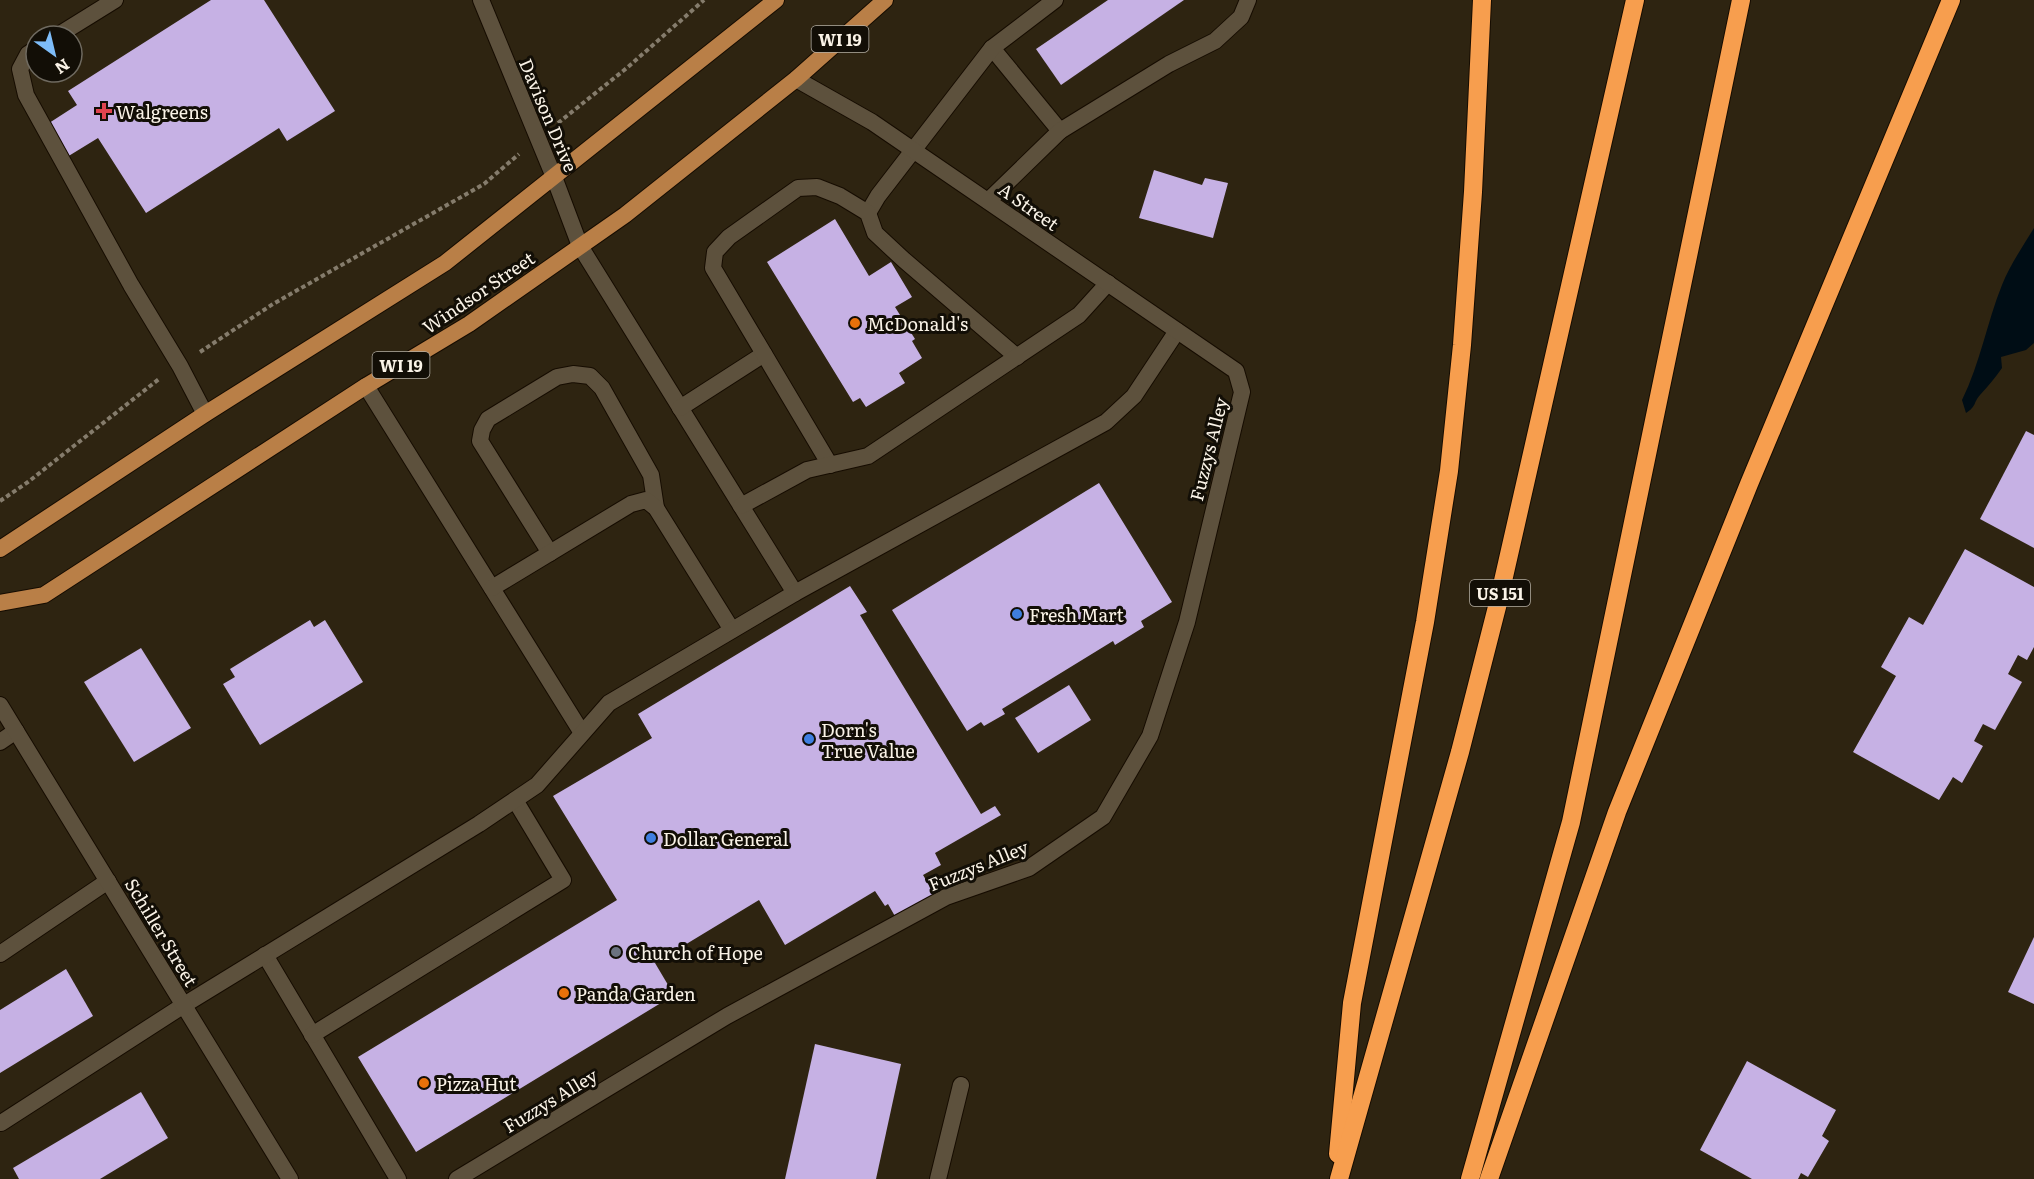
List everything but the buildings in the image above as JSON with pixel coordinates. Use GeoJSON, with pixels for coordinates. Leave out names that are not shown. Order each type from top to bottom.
{"type":"FeatureCollection","features":[{"type":"Feature","properties":{"kind":"highway"},"geometry":{"type":"LineString","coordinates":[[1337,1179],[1352,1003],[1421,646],[1449,471],[1462,345],[1473,192],[1482,0]]}},
{"type":"Feature","properties":{"kind":"highway","name":"US 151"},"geometry":{"type":"LineString","coordinates":[[1337,1179],[1460,752],[1498,603],[1635,0]]}},
{"type":"Feature","properties":{"kind":"highway"},"geometry":{"type":"LineString","coordinates":[[1470,1179],[1571,822],[1741,0]]}},
{"type":"Feature","properties":{"kind":"highway"},"geometry":{"type":"LineString","coordinates":[[1489,1179],[1617,812],[1749,484],[1951,0]]}},
{"type":"Feature","properties":{"kind":"main road"},"geometry":{"type":"LineString","coordinates":[[0,549],[205,414],[444,263],[776,0]]}},
{"type":"Feature","properties":{"kind":"main road","name":"Windsor Street"},"geometry":{"type":"LineString","coordinates":[[0,603],[44,595],[366,386],[469,324],[625,215],[796,79],[885,0]]}},
{"type":"Feature","properties":{"kind":"street"},"geometry":{"type":"LineString","coordinates":[[76,24],[115,0]]}},
{"type":"Feature","properties":{"kind":"street","name":"Davison Drive"},"geometry":{"type":"LineString","coordinates":[[481,0],[580,246],[795,593]]}},
{"type":"Feature","properties":{"kind":"street"},"geometry":{"type":"LineString","coordinates":[[868,213],[878,196],[992,48],[1055,0]]}},
{"type":"Feature","properties":{"kind":"street"},"geometry":{"type":"LineString","coordinates":[[988,201],[1060,131],[1169,64],[1215,41],[1241,17],[1248,0]]}},
{"type":"Feature","properties":{"kind":"street"},"geometry":{"type":"LineString","coordinates":[[992,48],[1060,131]]}},
{"type":"Feature","properties":{"kind":"street"},"geometry":{"type":"LineString","coordinates":[[24,60],[20,69],[26,95],[205,414]]}},
{"type":"Feature","properties":{"kind":"street","name":"A Street"},"geometry":{"type":"LineString","coordinates":[[796,79],[914,149],[1236,371]]}},
{"type":"Feature","properties":{"kind":"street"},"geometry":{"type":"LineString","coordinates":[[830,465],[713,268],[715,252],[729,237],[798,188],[817,187],[840,196],[868,213],[875,232],[889,246],[1017,357]]}},
{"type":"Feature","properties":{"kind":"street"},"geometry":{"type":"LineString","coordinates":[[741,506],[807,470],[868,456],[1079,315],[1108,283]]}},
{"type":"Feature","properties":{"kind":"street"},"geometry":{"type":"LineString","coordinates":[[1,1123],[184,1005],[468,831],[537,785],[609,703],[795,593],[1106,422],[1134,396],[1177,331]]}},
{"type":"Feature","properties":{"kind":"street"},"geometry":{"type":"LineString","coordinates":[[680,408],[764,354]]}},
{"type":"Feature","properties":{"kind":"street","name":"Fuzzys Alley"},"geometry":{"type":"LineString","coordinates":[[457,1179],[727,1016],[946,897],[1029,868],[1103,817],[1150,736],[1187,622],[1242,392],[1236,371]]}},
{"type":"Feature","properties":{"kind":"street"},"geometry":{"type":"LineString","coordinates":[[550,553],[480,441],[482,430],[488,419],[557,377],[573,374],[590,376],[602,388],[651,475],[656,508]]}},
{"type":"Feature","properties":{"kind":"street"},"geometry":{"type":"LineString","coordinates":[[366,386],[582,733]]}},
{"type":"Feature","properties":{"kind":"street"},"geometry":{"type":"LineString","coordinates":[[492,588],[631,504],[646,500],[656,508],[732,630]]}},
{"type":"Feature","properties":{"kind":"street","name":"Schiller Street"},"geometry":{"type":"LineString","coordinates":[[0,705],[290,1179]]}},
{"type":"Feature","properties":{"kind":"street"},"geometry":{"type":"LineString","coordinates":[[0,742],[16,731]]}},
{"type":"Feature","properties":{"kind":"street"},"geometry":{"type":"LineString","coordinates":[[312,1035],[563,880],[515,800]]}},
{"type":"Feature","properties":{"kind":"street"},"geometry":{"type":"LineString","coordinates":[[0,954],[108,882]]}},
{"type":"Feature","properties":{"kind":"street"},"geometry":{"type":"LineString","coordinates":[[265,955],[398,1179]]}},
{"type":"Feature","properties":{"kind":"street"},"geometry":{"type":"LineString","coordinates":[[938,1179],[961,1085]]}},
{"type":"Feature","properties":{"kind":"path"},"geometry":{"type":"LineString","coordinates":[[0,501],[28,482],[155,382],[273,304],[484,184],[627,67],[704,0]]}},
{"type":"Feature","properties":{"kind":"shaded area"},"geometry":{"type":"Polygon","coordinates":[[[2034,228],[2034,343],[2026,350],[2001,357],[2002,368],[1966,413],[1962,400],[1974,372],[2002,285],[2034,228]]]}},
{"type":"Feature","properties":{"kind":"place","name":"Walgreens"},"geometry":{"type":"Point","coordinates":[104,111]}},
{"type":"Feature","properties":{"kind":"place","name":"McDonald's"},"geometry":{"type":"Point","coordinates":[855,323]}},
{"type":"Feature","properties":{"kind":"place","name":"Fresh Mart"},"geometry":{"type":"Point","coordinates":[1017,614]}},
{"type":"Feature","properties":{"kind":"place","name":"Dorn's True Value"},"geometry":{"type":"Point","coordinates":[809,739]}},
{"type":"Feature","properties":{"kind":"place","name":"Dollar General"},"geometry":{"type":"Point","coordinates":[651,838]}},
{"type":"Feature","properties":{"kind":"place","name":"Church of Hope"},"geometry":{"type":"Point","coordinates":[616,952]}},
{"type":"Feature","properties":{"kind":"place","name":"Panda Garden"},"geometry":{"type":"Point","coordinates":[564,993]}},
{"type":"Feature","properties":{"kind":"place","name":"Pizza Hut"},"geometry":{"type":"Point","coordinates":[424,1083]}}]}
